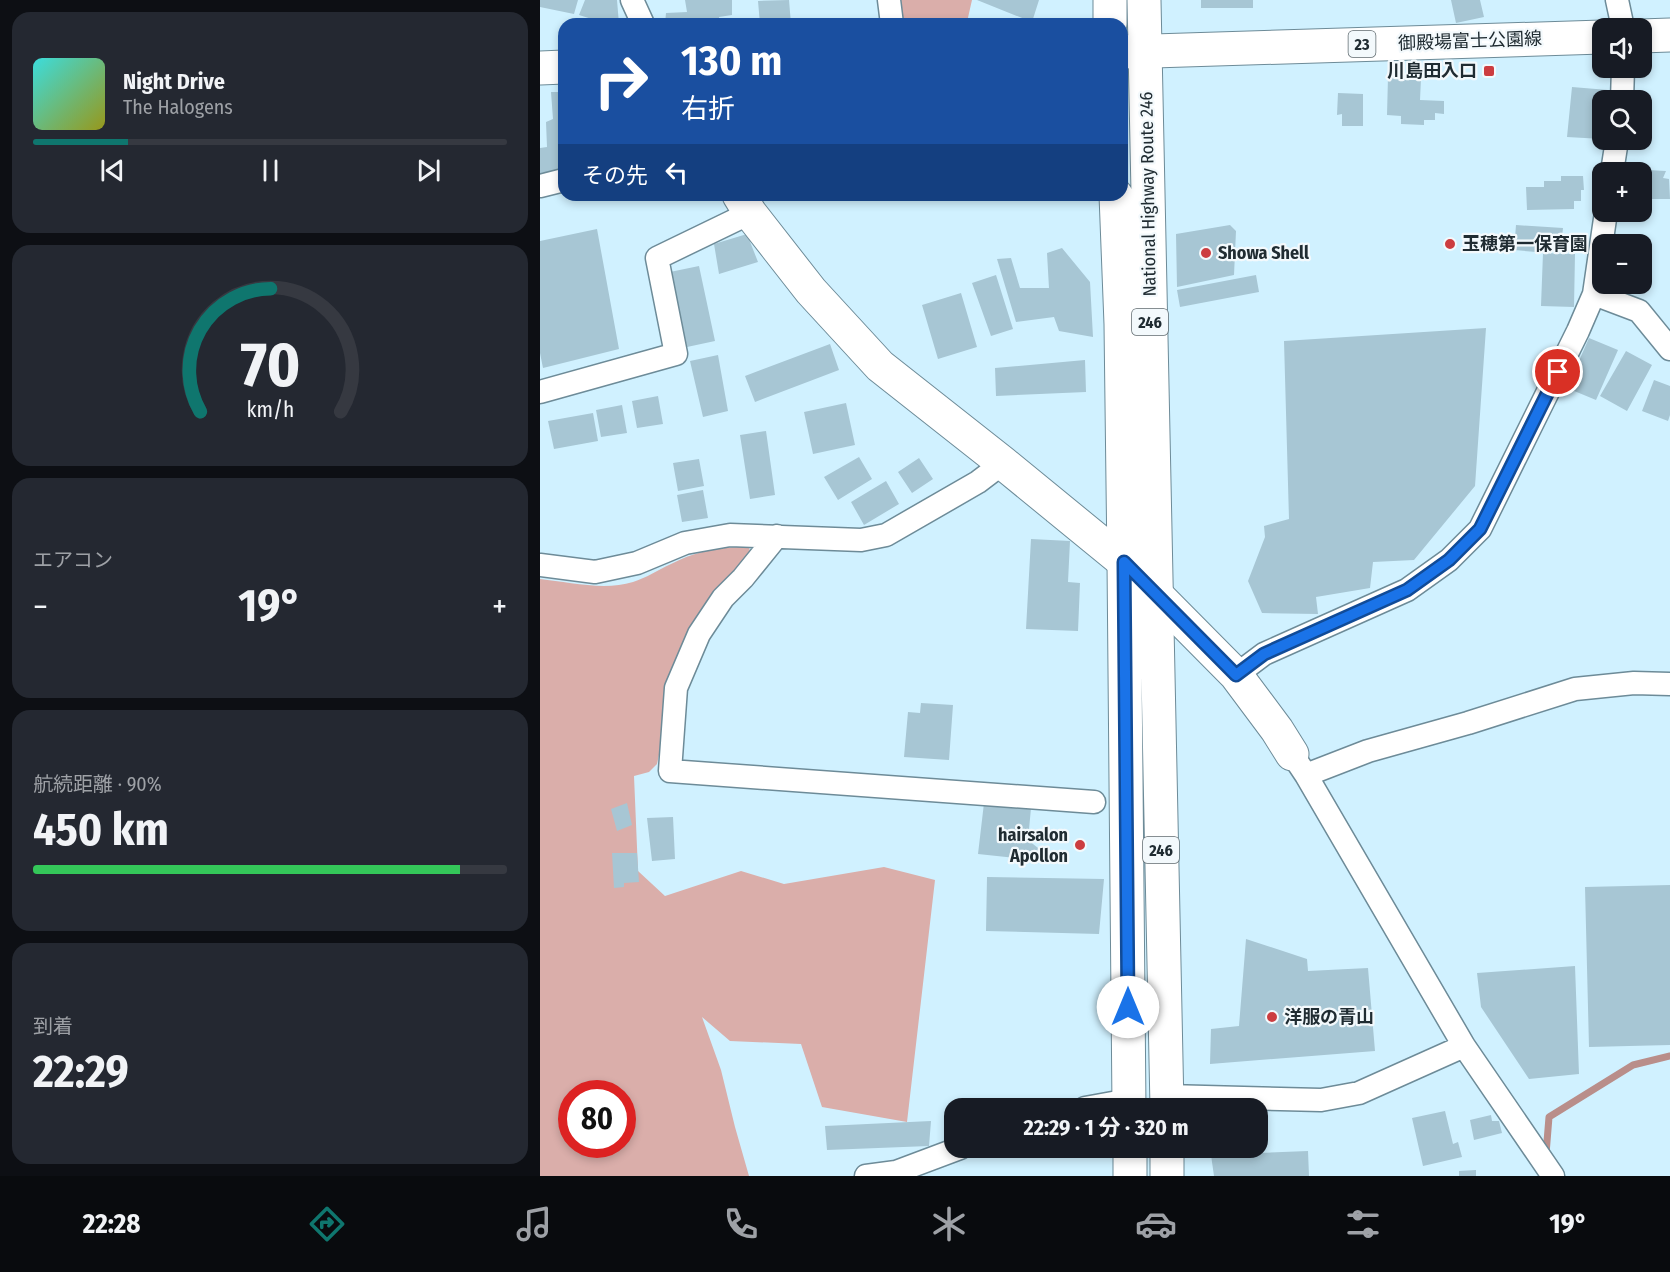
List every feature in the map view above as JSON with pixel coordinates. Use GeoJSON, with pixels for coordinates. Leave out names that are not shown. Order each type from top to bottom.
{"type":"FeatureCollection","features":[{"type":"Feature","properties":{"kind":"main road"},"geometry":{"type":"LineString","coordinates":[[1110,0],[1110,18]]}},
{"type":"Feature","properties":{"kind":"main road","name":"National Highway Route 246"},"geometry":{"type":"LineString","coordinates":[[1144,0],[1134,52],[1156,592],[1167,1098]]}},
{"type":"Feature","properties":{"kind":"main road"},"geometry":{"type":"LineString","coordinates":[[1652,36],[1670,35]]}},
{"type":"Feature","properties":{"kind":"main road","name":"御殿場富士公園線"},"geometry":{"type":"LineString","coordinates":[[1134,52],[1592,37]]}},
{"type":"Feature","properties":{"kind":"main road"},"geometry":{"type":"LineString","coordinates":[[540,68],[558,67]]}},
{"type":"Feature","properties":{"kind":"main road","name":"National Highway Route 246"},"geometry":{"type":"LineString","coordinates":[[1116,201],[1124,562],[1129,1098]]}},
{"type":"Feature","properties":{"kind":"main road"},"geometry":{"type":"LineString","coordinates":[[744,204],[811,291],[880,366],[1124,562],[1156,592],[1236,675],[1277,730],[1299,765]]}},
{"type":"Feature","properties":{"kind":"main road"},"geometry":{"type":"LineString","coordinates":[[1130,1158],[1130,1176]]}},
{"type":"Feature","properties":{"kind":"main road"},"geometry":{"type":"LineString","coordinates":[[1167,1158],[1167,1176]]}},
{"type":"Feature","properties":{"kind":"street"},"geometry":{"type":"LineString","coordinates":[[632,0],[640,18]]}},
{"type":"Feature","properties":{"kind":"street"},"geometry":{"type":"LineString","coordinates":[[889,0],[891,18]]}},
{"type":"Feature","properties":{"kind":"street"},"geometry":{"type":"LineString","coordinates":[[1617,0],[1621,18]]}},
{"type":"Feature","properties":{"kind":"street"},"geometry":{"type":"LineString","coordinates":[[540,186],[558,182]]}},
{"type":"Feature","properties":{"kind":"street"},"geometry":{"type":"LineString","coordinates":[[540,392],[676,354],[657,258],[744,204]]}},
{"type":"Feature","properties":{"kind":"street"},"geometry":{"type":"LineString","coordinates":[[1236,675],[1264,654],[1407,590],[1449,560],[1480,529],[1594,294],[1639,312],[1670,349]]}},
{"type":"Feature","properties":{"kind":"street"},"geometry":{"type":"LineString","coordinates":[[540,565],[595,572],[637,563],[685,543],[730,535],[861,540],[886,535],[978,482],[1003,463]]}},
{"type":"Feature","properties":{"kind":"street"},"geometry":{"type":"LineString","coordinates":[[777,536],[743,578],[723,598],[699,634],[676,688],[670,771],[1095,802]]}},
{"type":"Feature","properties":{"kind":"street"},"geometry":{"type":"LineString","coordinates":[[1553,1176],[1464,1046],[1299,765],[1368,751],[1468,723],[1575,689],[1634,683],[1670,684]]}},
{"type":"Feature","properties":{"kind":"street"},"geometry":{"type":"LineString","coordinates":[[1268,1101],[1321,1100],[1359,1092],[1464,1046]]}},
{"type":"Feature","properties":{"kind":"street"},"geometry":{"type":"LineString","coordinates":[[866,1176],[896,1172],[944,1154]]}},
{"type":"Feature","properties":{"kind":"shaded area"},"geometry":{"type":"Polygon","coordinates":[[[896,0],[972,0],[968,18],[904,18],[898,16],[896,0]]]}},
{"type":"Feature","properties":{"kind":"shaded area"},"geometry":{"type":"Polygon","coordinates":[[[749,547],[751,556],[719,591],[662,741],[657,764],[649,772],[634,776],[638,871],[665,896],[741,871],[784,884],[884,867],[935,880],[907,1122],[822,1107],[801,1044],[730,1041],[702,1017],[721,1070],[749,1176],[540,1176],[540,579],[586,585],[622,585],[643,578],[687,557],[712,550],[749,547]]]}},
{"type":"Feature","properties":{"kind":"building"},"geometry":{"type":"Polygon","coordinates":[[[540,0],[578,0],[574,14],[540,7],[540,0]]]}},
{"type":"Feature","properties":{"kind":"building"},"geometry":{"type":"Polygon","coordinates":[[[585,0],[617,0],[618,18],[589,18],[579,15],[585,0]]]}},
{"type":"Feature","properties":{"kind":"building"},"geometry":{"type":"Polygon","coordinates":[[[685,0],[732,0],[732,15],[719,18],[666,18],[666,13],[687,12],[685,0]]]}},
{"type":"Feature","properties":{"kind":"building"},"geometry":{"type":"Polygon","coordinates":[[[789,0],[790,18],[759,18],[758,1],[789,0]]]}},
{"type":"Feature","properties":{"kind":"building"},"geometry":{"type":"Polygon","coordinates":[[[977,0],[1039,0],[1033,18],[1022,18],[977,0]]]}},
{"type":"Feature","properties":{"kind":"building"},"geometry":{"type":"Polygon","coordinates":[[[1201,0],[1253,0],[1253,8],[1201,8],[1201,0]]]}},
{"type":"Feature","properties":{"kind":"building"},"geometry":{"type":"Polygon","coordinates":[[[1451,0],[1480,0],[1484,17],[1456,23],[1451,0]]]}},
{"type":"Feature","properties":{"kind":"building"},"geometry":{"type":"Polygon","coordinates":[[[1388,77],[1421,78],[1420,100],[1444,101],[1444,114],[1435,113],[1435,120],[1424,120],[1424,125],[1401,124],[1401,116],[1387,115],[1388,77]]]}},
{"type":"Feature","properties":{"kind":"building"},"geometry":{"type":"Polygon","coordinates":[[[1572,87],[1608,90],[1592,90],[1592,138],[1567,137],[1572,87]]]}},
{"type":"Feature","properties":{"kind":"building"},"geometry":{"type":"Polygon","coordinates":[[[551,92],[558,92],[558,170],[540,173],[540,148],[547,147],[546,122],[553,119],[551,92]]]}},
{"type":"Feature","properties":{"kind":"building"},"geometry":{"type":"Polygon","coordinates":[[[1338,93],[1363,94],[1363,126],[1342,126],[1342,114],[1337,115],[1338,93]]]}},
{"type":"Feature","properties":{"kind":"building"},"geometry":{"type":"Polygon","coordinates":[[[1652,170],[1666,171],[1663,178],[1669,179],[1670,199],[1652,199],[1652,170]]]}},
{"type":"Feature","properties":{"kind":"building"},"geometry":{"type":"Polygon","coordinates":[[[1561,176],[1583,176],[1584,190],[1581,190],[1581,201],[1574,201],[1574,209],[1527,210],[1526,187],[1544,187],[1544,181],[1561,181],[1561,176]]]}},
{"type":"Feature","properties":{"kind":"building"},"geometry":{"type":"Polygon","coordinates":[[[1230,225],[1236,231],[1234,275],[1177,287],[1176,234],[1230,225]]]}},
{"type":"Feature","properties":{"kind":"building"},"geometry":{"type":"Polygon","coordinates":[[[1516,225],[1563,228],[1561,246],[1537,244],[1536,252],[1514,250],[1516,225]]]}},
{"type":"Feature","properties":{"kind":"building"},"geometry":{"type":"Polygon","coordinates":[[[597,229],[619,349],[543,368],[540,353],[540,241],[597,229]]]}},
{"type":"Feature","properties":{"kind":"building"},"geometry":{"type":"Polygon","coordinates":[[[747,234],[758,262],[719,274],[714,244],[747,234]]]}},
{"type":"Feature","properties":{"kind":"building"},"geometry":{"type":"Polygon","coordinates":[[[1062,248],[1090,282],[1093,337],[1059,331],[1054,317],[1016,322],[997,259],[1011,258],[1020,288],[1049,288],[1047,253],[1062,248]]]}},
{"type":"Feature","properties":{"kind":"building"},"geometry":{"type":"Polygon","coordinates":[[[1543,253],[1575,254],[1574,307],[1541,306],[1543,253]]]}},
{"type":"Feature","properties":{"kind":"building"},"geometry":{"type":"Polygon","coordinates":[[[699,266],[715,341],[687,347],[670,272],[699,266]]]}},
{"type":"Feature","properties":{"kind":"building"},"geometry":{"type":"Polygon","coordinates":[[[996,275],[1013,329],[991,336],[972,283],[996,275]]]}},
{"type":"Feature","properties":{"kind":"building"},"geometry":{"type":"Polygon","coordinates":[[[1256,275],[1259,292],[1180,307],[1177,290],[1256,275]]]}},
{"type":"Feature","properties":{"kind":"building"},"geometry":{"type":"Polygon","coordinates":[[[961,293],[977,347],[938,359],[922,305],[961,293]]]}},
{"type":"Feature","properties":{"kind":"building"},"geometry":{"type":"Polygon","coordinates":[[[1486,328],[1475,486],[1414,560],[1373,562],[1370,588],[1316,597],[1318,614],[1262,613],[1248,581],[1265,537],[1264,526],[1289,519],[1284,341],[1486,328]]]}},
{"type":"Feature","properties":{"kind":"building"},"geometry":{"type":"Polygon","coordinates":[[[1589,338],[1618,350],[1596,400],[1567,388],[1589,338]]]}},
{"type":"Feature","properties":{"kind":"building"},"geometry":{"type":"Polygon","coordinates":[[[830,344],[839,370],[755,402],[745,376],[830,344]]]}},
{"type":"Feature","properties":{"kind":"building"},"geometry":{"type":"Polygon","coordinates":[[[1626,351],[1652,365],[1627,411],[1600,396],[1626,351]]]}},
{"type":"Feature","properties":{"kind":"building"},"geometry":{"type":"Polygon","coordinates":[[[718,355],[728,411],[703,417],[690,361],[718,355]]]}},
{"type":"Feature","properties":{"kind":"building"},"geometry":{"type":"Polygon","coordinates":[[[1085,360],[1086,392],[996,396],[995,368],[1085,360]]]}},
{"type":"Feature","properties":{"kind":"building"},"geometry":{"type":"Polygon","coordinates":[[[1654,380],[1670,386],[1668,421],[1642,411],[1654,380]]]}},
{"type":"Feature","properties":{"kind":"building"},"geometry":{"type":"Polygon","coordinates":[[[658,396],[663,424],[637,428],[632,401],[658,396]]]}},
{"type":"Feature","properties":{"kind":"building"},"geometry":{"type":"Polygon","coordinates":[[[846,403],[855,445],[813,454],[804,412],[846,403]]]}},
{"type":"Feature","properties":{"kind":"building"},"geometry":{"type":"Polygon","coordinates":[[[622,405],[627,433],[601,437],[596,410],[622,405]]]}},
{"type":"Feature","properties":{"kind":"building"},"geometry":{"type":"Polygon","coordinates":[[[593,413],[598,441],[554,449],[548,421],[593,413]]]}},
{"type":"Feature","properties":{"kind":"building"},"geometry":{"type":"Polygon","coordinates":[[[766,431],[775,495],[750,499],[740,435],[766,431]]]}},
{"type":"Feature","properties":{"kind":"building"},"geometry":{"type":"Polygon","coordinates":[[[859,457],[872,479],[838,500],[824,477],[859,457]]]}},
{"type":"Feature","properties":{"kind":"building"},"geometry":{"type":"Polygon","coordinates":[[[919,458],[933,479],[912,493],[898,472],[919,458]]]}},
{"type":"Feature","properties":{"kind":"building"},"geometry":{"type":"Polygon","coordinates":[[[699,459],[704,486],[678,491],[673,463],[699,459]]]}},
{"type":"Feature","properties":{"kind":"building"},"geometry":{"type":"Polygon","coordinates":[[[886,481],[899,504],[864,525],[851,502],[886,481]]]}},
{"type":"Feature","properties":{"kind":"building"},"geometry":{"type":"Polygon","coordinates":[[[703,490],[708,518],[682,522],[677,495],[703,490]]]}},
{"type":"Feature","properties":{"kind":"building"},"geometry":{"type":"Polygon","coordinates":[[[1031,539],[1070,541],[1068,582],[1080,583],[1078,631],[1026,629],[1031,539]]]}},
{"type":"Feature","properties":{"kind":"building"},"geometry":{"type":"Polygon","coordinates":[[[921,703],[953,705],[949,760],[904,757],[908,712],[920,713],[921,703]]]}},
{"type":"Feature","properties":{"kind":"building"},"geometry":{"type":"Polygon","coordinates":[[[627,803],[632,825],[617,831],[611,809],[627,803]]]}},
{"type":"Feature","properties":{"kind":"building"},"geometry":{"type":"Polygon","coordinates":[[[984,803],[1031,808],[1028,840],[1038,848],[1036,860],[978,854],[984,803]]]}},
{"type":"Feature","properties":{"kind":"building"},"geometry":{"type":"Polygon","coordinates":[[[673,817],[675,859],[652,861],[647,818],[673,817]]]}},
{"type":"Feature","properties":{"kind":"building"},"geometry":{"type":"Polygon","coordinates":[[[612,853],[637,853],[639,882],[624,883],[624,887],[614,888],[612,853]]]}},
{"type":"Feature","properties":{"kind":"building"},"geometry":{"type":"Polygon","coordinates":[[[987,877],[1104,879],[1099,934],[986,931],[987,877]]]}},
{"type":"Feature","properties":{"kind":"building"},"geometry":{"type":"Polygon","coordinates":[[[1670,885],[1670,1045],[1589,1047],[1585,887],[1670,885]]]}},
{"type":"Feature","properties":{"kind":"building"},"geometry":{"type":"Polygon","coordinates":[[[1246,939],[1307,959],[1308,971],[1368,968],[1375,1051],[1210,1064],[1211,1029],[1239,1026],[1246,939]]]}},
{"type":"Feature","properties":{"kind":"building"},"geometry":{"type":"Polygon","coordinates":[[[1575,966],[1579,1074],[1529,1079],[1481,1007],[1477,973],[1575,966]]]}},
{"type":"Feature","properties":{"kind":"building"},"geometry":{"type":"Polygon","coordinates":[[[1445,1111],[1453,1144],[1458,1142],[1462,1157],[1423,1166],[1412,1118],[1445,1111]]]}},
{"type":"Feature","properties":{"kind":"building"},"geometry":{"type":"Polygon","coordinates":[[[1491,1115],[1492,1121],[1499,1121],[1502,1133],[1474,1140],[1470,1120],[1491,1115]]]}},
{"type":"Feature","properties":{"kind":"building"},"geometry":{"type":"Polygon","coordinates":[[[931,1121],[929,1146],[827,1150],[825,1126],[931,1121]]]}},
{"type":"Feature","properties":{"kind":"building"},"geometry":{"type":"Polygon","coordinates":[[[1308,1151],[1309,1176],[1214,1176],[1211,1158],[1268,1158],[1268,1153],[1308,1151]]]}},
{"type":"Feature","properties":{"kind":"building"},"geometry":{"type":"Polygon","coordinates":[[[1476,1170],[1476,1176],[1459,1176],[1459,1171],[1476,1170]]]}},
{"type":"Feature","properties":{"kind":"waterway"},"geometry":{"type":"LineString","coordinates":[[1546,1154],[1549,1117],[1633,1065],[1670,1056]]}},
{"type":"Feature","properties":{"kind":"place","name":"川島田入口"},"geometry":{"type":"Point","coordinates":[1489,71]}},
{"type":"Feature","properties":{"kind":"place","name":"玉穂第一保育園"},"geometry":{"type":"Point","coordinates":[1450,244]}},
{"type":"Feature","properties":{"kind":"place","name":"Showa Shell"},"geometry":{"type":"Point","coordinates":[1206,253]}},
{"type":"Feature","properties":{"kind":"place","name":"hairsalon Apollon"},"geometry":{"type":"Point","coordinates":[1080,845]}},
{"type":"Feature","properties":{"kind":"place","name":"洋服の青山"},"geometry":{"type":"Point","coordinates":[1272,1017]}},
{"type":"Feature","properties":{"kind":"route"},"geometry":{"type":"LineString","coordinates":[[1128,1007],[1124,562],[1236,675],[1264,654],[1407,590],[1449,560],[1480,529],[1558,372]]}}]}
